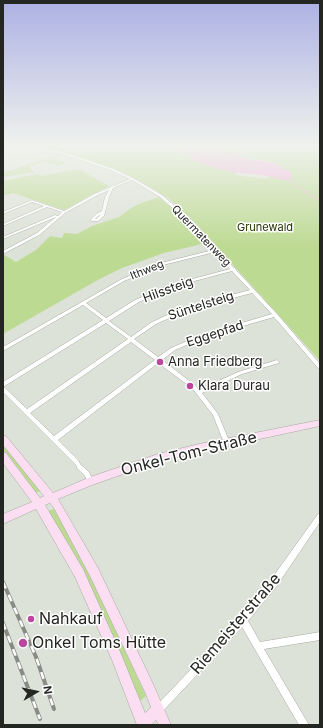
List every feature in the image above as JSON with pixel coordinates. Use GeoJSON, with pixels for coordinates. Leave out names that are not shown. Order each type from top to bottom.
{"type":"FeatureCollection","features":[{"type":"Feature","properties":{"kind":"main road","name":"Onkel-Tom-Straße"},"geometry":{"type":"LineString","coordinates":[[3,519],[90,481],[158,458],[320,423]]}},
{"type":"Feature","properties":{"kind":"main road"},"geometry":{"type":"LineString","coordinates":[[3,439],[57,505],[94,572],[165,725]]}},
{"type":"Feature","properties":{"kind":"main road"},"geometry":{"type":"LineString","coordinates":[[3,456],[38,503],[79,573],[93,600],[143,725]]}},
{"type":"Feature","properties":{"kind":"main road","name":"Riemeisterstraße"},"geometry":{"type":"LineString","coordinates":[[143,725],[158,710]]}},
{"type":"Feature","properties":{"kind":"street"},"geometry":{"type":"LineString","coordinates":[[3,238],[64,212],[114,186],[132,179]]}},
{"type":"Feature","properties":{"kind":"street","name":"Quermatenweg"},"geometry":{"type":"LineString","coordinates":[[132,179],[157,193],[179,210],[253,290],[320,367]]}},
{"type":"Feature","properties":{"kind":"street"},"geometry":{"type":"LineString","coordinates":[[103,212],[107,197],[114,186]]}},
{"type":"Feature","properties":{"kind":"street"},"geometry":{"type":"LineString","coordinates":[[3,213],[32,201],[64,212]]}},
{"type":"Feature","properties":{"kind":"street"},"geometry":{"type":"LineString","coordinates":[[3,225],[47,206]]}},
{"type":"Feature","properties":{"kind":"street"},"geometry":{"type":"LineString","coordinates":[[3,254],[38,234],[64,212]]}},
{"type":"Feature","properties":{"kind":"street","name":"Ithweg"},"geometry":{"type":"LineString","coordinates":[[3,349],[115,284],[152,267],[216,250]]}},
{"type":"Feature","properties":{"kind":"street","name":"Hilssteig"},"geometry":{"type":"LineString","coordinates":[[3,385],[132,304],[165,288],[234,270]]}},
{"type":"Feature","properties":{"kind":"street","name":"Süntelsteig"},"geometry":{"type":"LineString","coordinates":[[27,412],[154,323],[176,312],[253,290]]}},
{"type":"Feature","properties":{"kind":"street"},"geometry":{"type":"LineString","coordinates":[[83,303],[187,381],[199,392],[215,414],[227,443]]}},
{"type":"Feature","properties":{"kind":"street","name":"Eggepfad"},"geometry":{"type":"LineString","coordinates":[[54,440],[173,349],[186,343],[275,315]]}},
{"type":"Feature","properties":{"kind":"street"},"geometry":{"type":"LineString","coordinates":[[199,392],[240,373],[278,362]]}},
{"type":"Feature","properties":{"kind":"street"},"geometry":{"type":"LineString","coordinates":[[3,390],[27,412],[87,474],[90,481]]}},
{"type":"Feature","properties":{"kind":"street","name":"Riemeisterstraße"},"geometry":{"type":"LineString","coordinates":[[158,710],[243,621],[299,549],[320,516]]}},
{"type":"Feature","properties":{"kind":"street"},"geometry":{"type":"LineString","coordinates":[[243,621],[304,725]]}},
{"type":"Feature","properties":{"kind":"street"},"geometry":{"type":"LineString","coordinates":[[259,646],[320,636]]}},
{"type":"Feature","properties":{"kind":"green space"},"geometry":{"type":"Polygon","coordinates":[[[13,179],[97,179],[109,186],[64,210],[13,193],[3,196],[3,181],[13,179]]]}},
{"type":"Feature","properties":{"kind":"green space","name":"Grunewald"},"geometry":{"type":"Polygon","coordinates":[[[135,179],[281,179],[289,181],[288,179],[320,179],[320,361],[197,225],[169,199],[135,179]]]}},
{"type":"Feature","properties":{"kind":"green space"},"geometry":{"type":"Polygon","coordinates":[[[159,197],[180,215],[206,243],[164,253],[122,268],[96,281],[3,334],[3,254],[16,262],[36,250],[50,236],[62,238],[64,233],[77,234],[92,226],[119,217],[141,203],[159,197]]]}},
{"type":"Feature","properties":{"kind":"green space"},"geometry":{"type":"Polygon","coordinates":[[[3,444],[42,490],[36,493],[3,450],[3,444]]]}},
{"type":"Feature","properties":{"kind":"green space"},"geometry":{"type":"Polygon","coordinates":[[[54,509],[93,581],[146,696],[140,701],[91,589],[47,511],[54,509]]]}},
{"type":"Feature","properties":{"kind":"shaded area"},"geometry":{"type":"Polygon","coordinates":[[[280,179],[290,179],[289,181],[280,179]]]}},
{"type":"Feature","properties":{"kind":"waterway"},"geometry":{"type":"LineString","coordinates":[[288,180],[320,201]]}},
{"type":"Feature","properties":{"kind":"railway"},"geometry":{"type":"LineString","coordinates":[[3,582],[36,657],[54,709]]}},
{"type":"Feature","properties":{"kind":"railway"},"geometry":{"type":"LineString","coordinates":[[3,623],[40,719]]}},
{"type":"Feature","properties":{"kind":"place","name":"Anna Friedberg"},"geometry":{"type":"Point","coordinates":[160,362]}},
{"type":"Feature","properties":{"kind":"place","name":"Klara Durau"},"geometry":{"type":"Point","coordinates":[190,386]}},
{"type":"Feature","properties":{"kind":"place","name":"Nahkauf"},"geometry":{"type":"Point","coordinates":[31,619]}},
{"type":"Feature","properties":{"kind":"place","name":"Onkel Toms Hütte"},"geometry":{"type":"Point","coordinates":[23,643]}}]}
